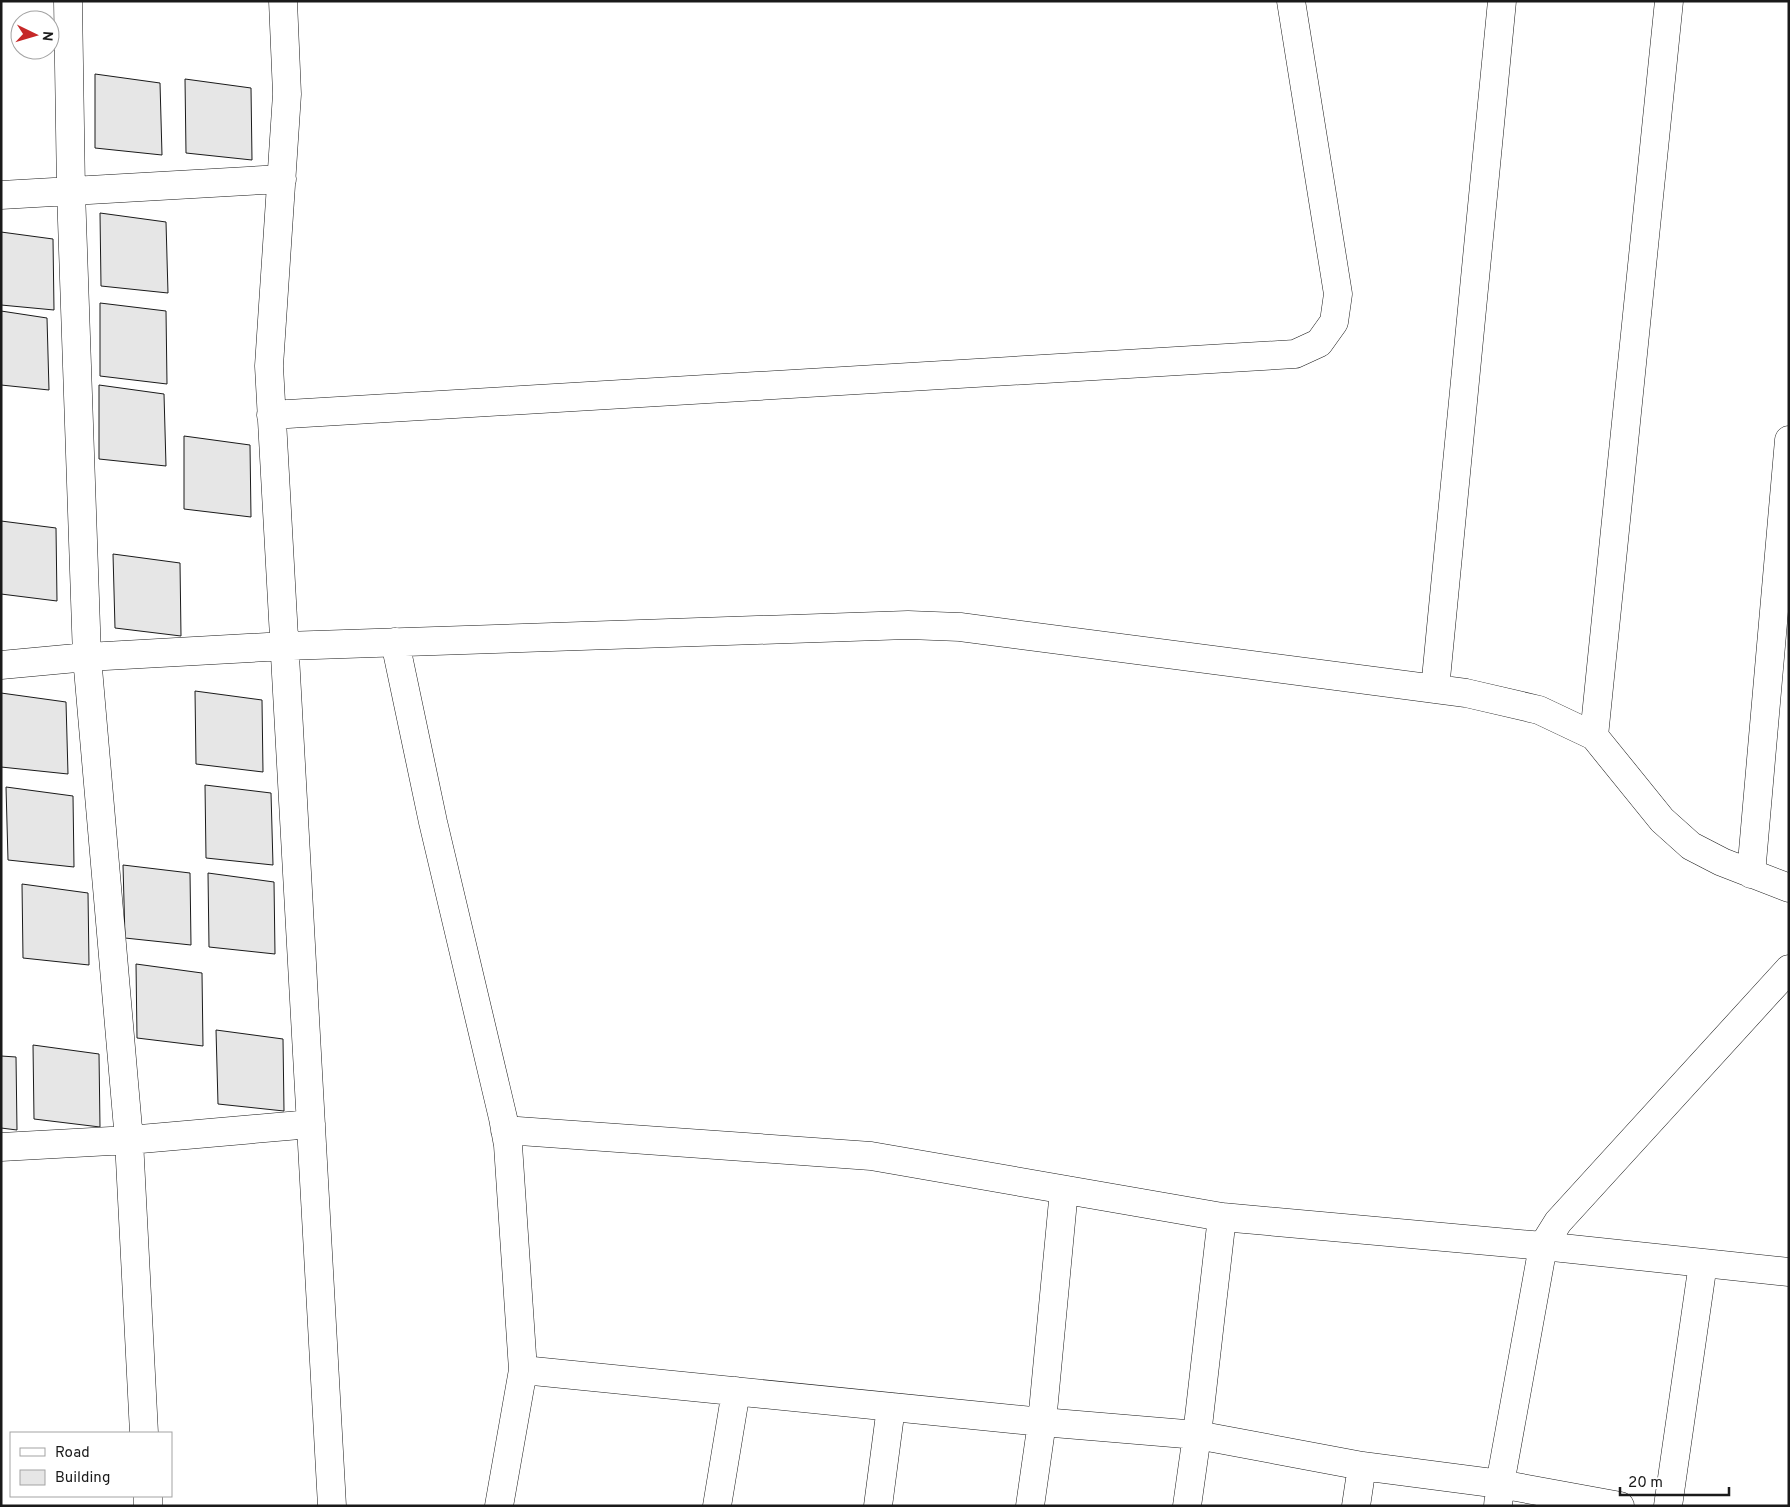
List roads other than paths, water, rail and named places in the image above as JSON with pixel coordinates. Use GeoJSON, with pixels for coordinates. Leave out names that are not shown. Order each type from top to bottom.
{"type":"FeatureCollection","features":[{"type":"Feature","properties":{"kind":"street"},"geometry":{"type":"LineString","coordinates":[[68,1],[71,191],[87,657],[129,1140],[144,1432]]}},
{"type":"Feature","properties":{"kind":"street"},"geometry":{"type":"LineString","coordinates":[[283,1],[287,94],[269,366],[332,1506]]}},
{"type":"Feature","properties":{"kind":"street"},"geometry":{"type":"LineString","coordinates":[[271,415],[1295,354],[1318,343],[1334,322],[1338,294],[1291,1]]}},
{"type":"Feature","properties":{"kind":"street"},"geometry":{"type":"LineString","coordinates":[[1435,689],[1502,1]]}},
{"type":"Feature","properties":{"kind":"street"},"geometry":{"type":"LineString","coordinates":[[1594,736],[1669,1]]}},
{"type":"Feature","properties":{"kind":"street"},"geometry":{"type":"LineString","coordinates":[[1,196],[282,179]]}},
{"type":"Feature","properties":{"kind":"street"},"geometry":{"type":"LineString","coordinates":[[1751,874],[1789,440]]}},
{"type":"Feature","properties":{"kind":"street"},"geometry":{"type":"LineString","coordinates":[[1,665],[87,657],[285,646],[908,624],[960,627],[1466,693],[1539,710],[1594,736],[1662,820],[1691,846],[1722,862],[1789,888]]}},
{"type":"Feature","properties":{"kind":"street"},"geometry":{"type":"LineString","coordinates":[[395,642],[433,822],[505,1130],[508,1152],[524,1370],[499,1506]]}},
{"type":"Feature","properties":{"kind":"street"},"geometry":{"type":"LineString","coordinates":[[1499,1495],[1543,1246],[1558,1222],[1789,969]]}},
{"type":"Feature","properties":{"kind":"street"},"geometry":{"type":"LineString","coordinates":[[1,1147],[129,1140],[311,1124]]}},
{"type":"Feature","properties":{"kind":"street"},"geometry":{"type":"LineString","coordinates":[[505,1130],[871,1156],[1222,1217],[1543,1246],[1789,1272]]}},
{"type":"Feature","properties":{"kind":"street"},"geometry":{"type":"LineString","coordinates":[[1030,1506],[1042,1422],[1064,1190]]}},
{"type":"Feature","properties":{"kind":"street"},"geometry":{"type":"LineString","coordinates":[[1187,1506],[1197,1436],[1222,1217]]}},
{"type":"Feature","properties":{"kind":"street"},"geometry":{"type":"LineString","coordinates":[[1668,1506],[1703,1263]]}},
{"type":"Feature","properties":{"kind":"street"},"geometry":{"type":"LineString","coordinates":[[524,1370],[1197,1436],[1362,1466],[1499,1495],[1620,1506]]}},
{"type":"Feature","properties":{"kind":"street"},"geometry":{"type":"LineString","coordinates":[[717,1506],[736,1391]]}},
{"type":"Feature","properties":{"kind":"street"},"geometry":{"type":"LineString","coordinates":[[878,1506],[891,1407]]}},
{"type":"Feature","properties":{"kind":"street"},"geometry":{"type":"LineString","coordinates":[[1356,1506],[1362,1466]]}}]}
